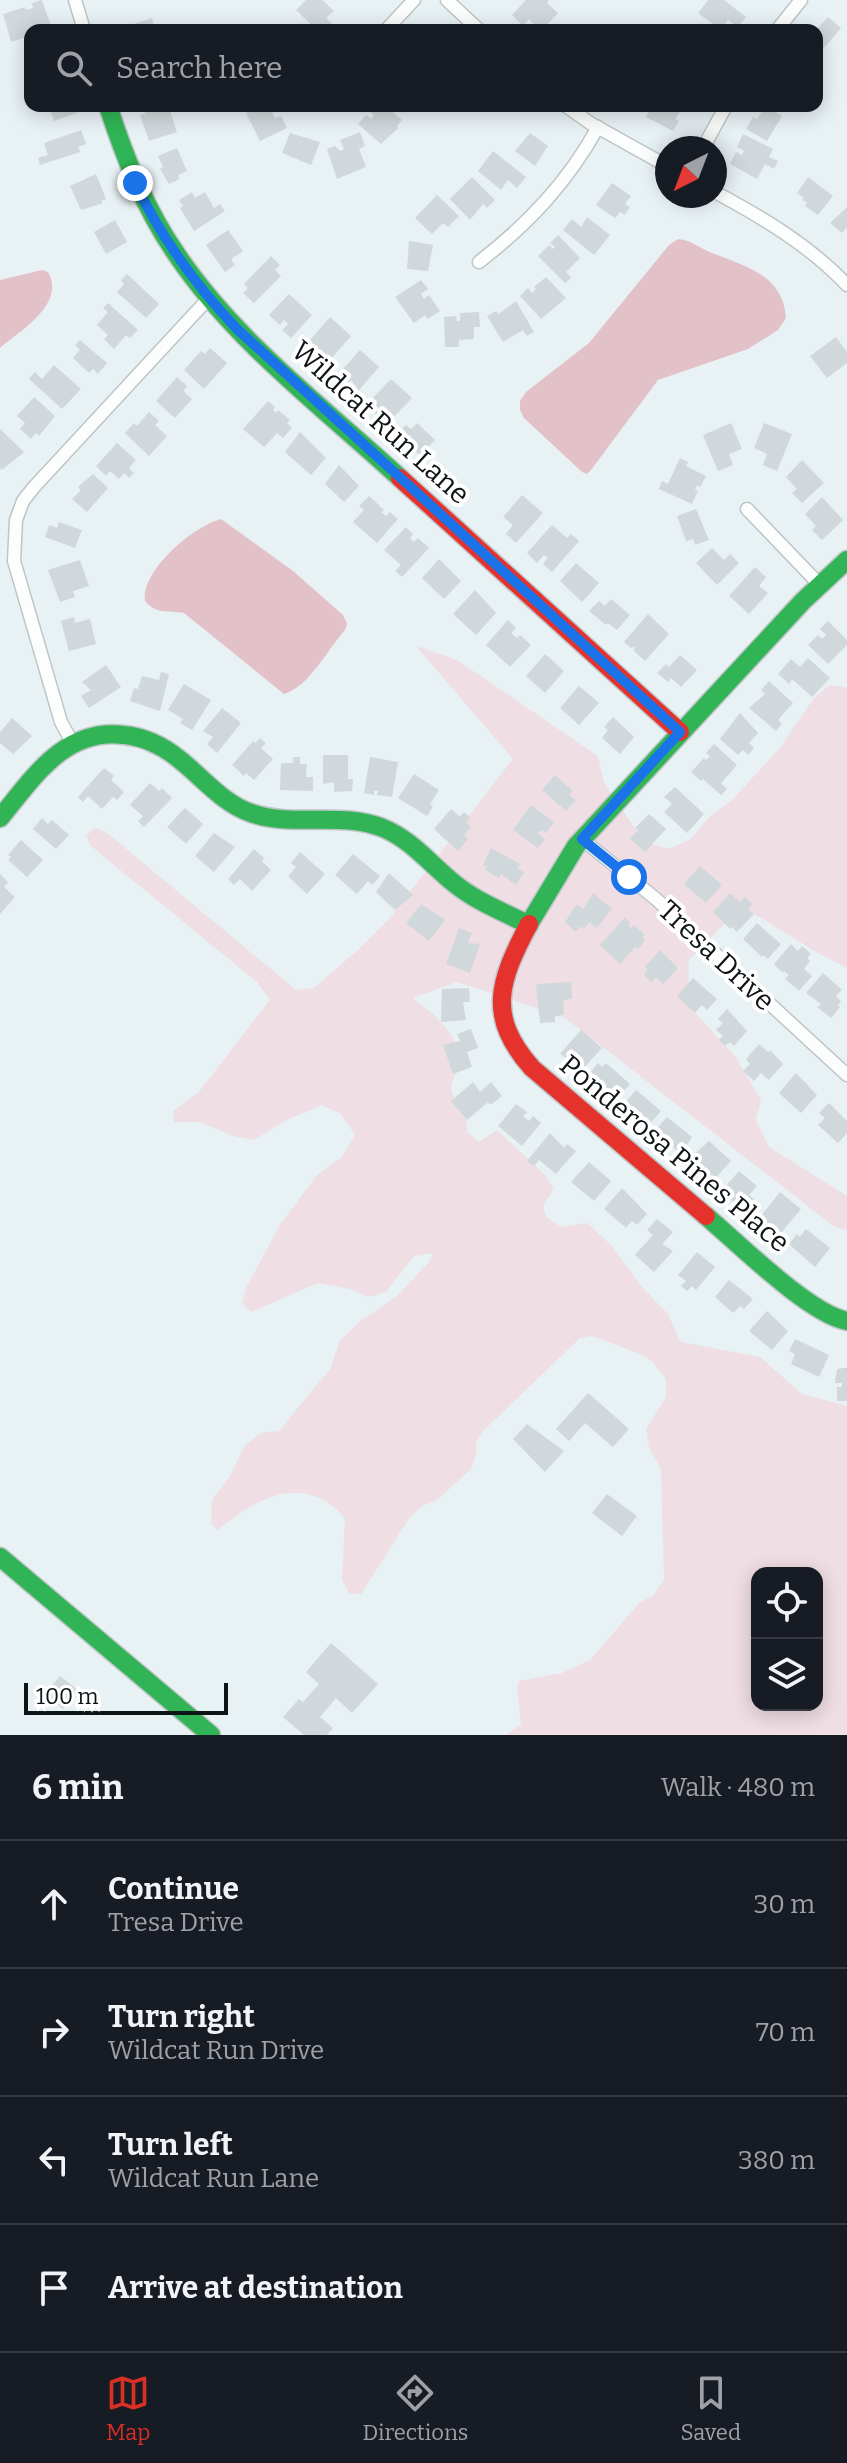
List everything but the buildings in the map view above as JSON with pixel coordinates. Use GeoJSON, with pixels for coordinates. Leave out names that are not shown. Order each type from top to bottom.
{"type":"FeatureCollection","features":[{"type":"Feature","properties":{"kind":"street"},"geometry":{"type":"LineString","coordinates":[[75,0],[82,24]]}},
{"type":"Feature","properties":{"kind":"street"},"geometry":{"type":"LineString","coordinates":[[392,24],[414,0]]}},
{"type":"Feature","properties":{"kind":"street"},"geometry":{"type":"LineString","coordinates":[[447,0],[473,24]]}},
{"type":"Feature","properties":{"kind":"street"},"geometry":{"type":"LineString","coordinates":[[782,24],[801,0]]}},
{"type":"Feature","properties":{"kind":"street","name":"Wildcat Run Lane"},"geometry":{"type":"LineString","coordinates":[[110,112],[119,143],[152,218],[175,256],[208,299],[238,330],[680,732]]}},
{"type":"Feature","properties":{"kind":"street"},"geometry":{"type":"LineString","coordinates":[[575,112],[655,159]]}},
{"type":"Feature","properties":{"kind":"street"},"geometry":{"type":"LineString","coordinates":[[710,136],[723,112]]}},
{"type":"Feature","properties":{"kind":"street"},"geometry":{"type":"LineString","coordinates":[[479,262],[517,231],[555,193],[598,127]]}},
{"type":"Feature","properties":{"kind":"street"},"geometry":{"type":"LineString","coordinates":[[727,199],[779,229],[847,285]]}},
{"type":"Feature","properties":{"kind":"street"},"geometry":{"type":"LineString","coordinates":[[72,742],[61,722],[14,561],[16,520],[23,501],[34,487],[208,299]]}},
{"type":"Feature","properties":{"kind":"street"},"geometry":{"type":"LineString","coordinates":[[747,509],[819,584]]}},
{"type":"Feature","properties":{"kind":"street"},"geometry":{"type":"LineString","coordinates":[[0,818],[58,753],[72,742],[105,734],[123,734],[147,739],[170,751],[233,804],[252,813],[276,818],[364,823],[383,828],[404,840],[456,885],[529,925],[559,871],[582,839],[819,584],[847,560]]}},
{"type":"Feature","properties":{"kind":"street","name":"Tresa Drive"},"geometry":{"type":"LineString","coordinates":[[582,839],[656,899],[847,1075]]}},
{"type":"Feature","properties":{"kind":"street","name":"Ponderosa Pines Place"},"geometry":{"type":"LineString","coordinates":[[529,925],[509,961],[501,998],[509,1037],[532,1068],[812,1306],[836,1319],[847,1321]]}},
{"type":"Feature","properties":{"kind":"street"},"geometry":{"type":"LineString","coordinates":[[0,1557],[211,1735]]}},
{"type":"Feature","properties":{"kind":"shaded area"},"geometry":{"type":"Polygon","coordinates":[[[678,239],[761,275],[778,292],[786,318],[778,330],[748,349],[658,380],[587,474],[524,418],[520,401],[526,392],[589,343],[669,245],[678,239]]]}},
{"type":"Feature","properties":{"kind":"shaded area"},"geometry":{"type":"Polygon","coordinates":[[[42,270],[48,272],[52,284],[46,305],[39,315],[0,348],[0,280],[42,270]]]}},
{"type":"Feature","properties":{"kind":"shaded area"},"geometry":{"type":"Polygon","coordinates":[[[221,519],[293,571],[343,615],[347,624],[310,676],[284,694],[184,613],[158,610],[145,601],[151,576],[171,551],[197,530],[221,519]]]}},
{"type":"Feature","properties":{"kind":"shaded area"},"geometry":{"type":"Polygon","coordinates":[[[416,646],[457,660],[598,756],[604,783],[644,842],[669,849],[691,839],[710,816],[733,799],[779,749],[814,698],[830,685],[847,688],[847,968],[742,906],[689,960],[688,1005],[735,1056],[761,1100],[756,1120],[769,1147],[847,1196],[847,1230],[835,1227],[564,1017],[457,982],[413,998],[452,1036],[458,1068],[451,1088],[466,1121],[467,1132],[479,1142],[497,1130],[546,1176],[554,1189],[543,1205],[546,1217],[561,1227],[587,1223],[613,1247],[640,1285],[667,1313],[681,1342],[760,1357],[802,1394],[847,1406],[847,1735],[506,1735],[521,1724],[519,1681],[562,1673],[590,1660],[640,1602],[653,1596],[664,1579],[661,1469],[649,1448],[646,1429],[666,1397],[666,1379],[651,1360],[592,1336],[580,1338],[482,1432],[476,1442],[471,1469],[436,1501],[424,1505],[410,1517],[361,1594],[349,1593],[342,1580],[345,1518],[330,1504],[314,1496],[281,1494],[249,1508],[218,1530],[211,1524],[212,1500],[230,1476],[244,1447],[260,1433],[279,1431],[330,1369],[340,1341],[358,1323],[398,1295],[429,1262],[433,1253],[414,1256],[386,1292],[368,1297],[351,1289],[318,1283],[251,1312],[242,1303],[247,1286],[281,1223],[318,1174],[342,1157],[355,1135],[341,1114],[322,1105],[286,1120],[254,1140],[233,1136],[200,1122],[174,1122],[173,1111],[198,1093],[270,1000],[257,982],[91,846],[86,836],[95,828],[106,832],[296,990],[314,988],[389,919],[513,759],[416,646]]]}},
{"type":"Feature","properties":{"kind":"traffic: fast"},"geometry":{"type":"LineString","coordinates":[[110,112],[146,201],[166,238],[200,286],[253,345],[400,478]]}},
{"type":"Feature","properties":{"kind":"traffic: fast"},"geometry":{"type":"LineString","coordinates":[[529,924],[576,846],[803,601],[847,560]]}},
{"type":"Feature","properties":{"kind":"traffic: fast"},"geometry":{"type":"LineString","coordinates":[[0,818],[38,772],[68,747],[103,735],[131,736],[166,750],[222,796],[251,813],[284,819],[351,821],[383,828],[412,846],[463,890],[529,925]]}},
{"type":"Feature","properties":{"kind":"traffic: fast"},"geometry":{"type":"LineString","coordinates":[[706,1216],[794,1292],[831,1316],[847,1321]]}},
{"type":"Feature","properties":{"kind":"traffic: fast"},"geometry":{"type":"LineString","coordinates":[[0,1557],[211,1735]]}},
{"type":"Feature","properties":{"kind":"traffic: jam"},"geometry":{"type":"LineString","coordinates":[[400,478],[680,732]]}},
{"type":"Feature","properties":{"kind":"traffic: jam"},"geometry":{"type":"LineString","coordinates":[[529,924],[510,963],[502,998],[503,1015],[517,1049],[532,1068],[706,1216]]}},
{"type":"Feature","properties":{"kind":"route"},"geometry":{"type":"LineString","coordinates":[[135,183],[175,256],[208,299],[238,330],[680,732],[582,839],[629,877]]}}]}
